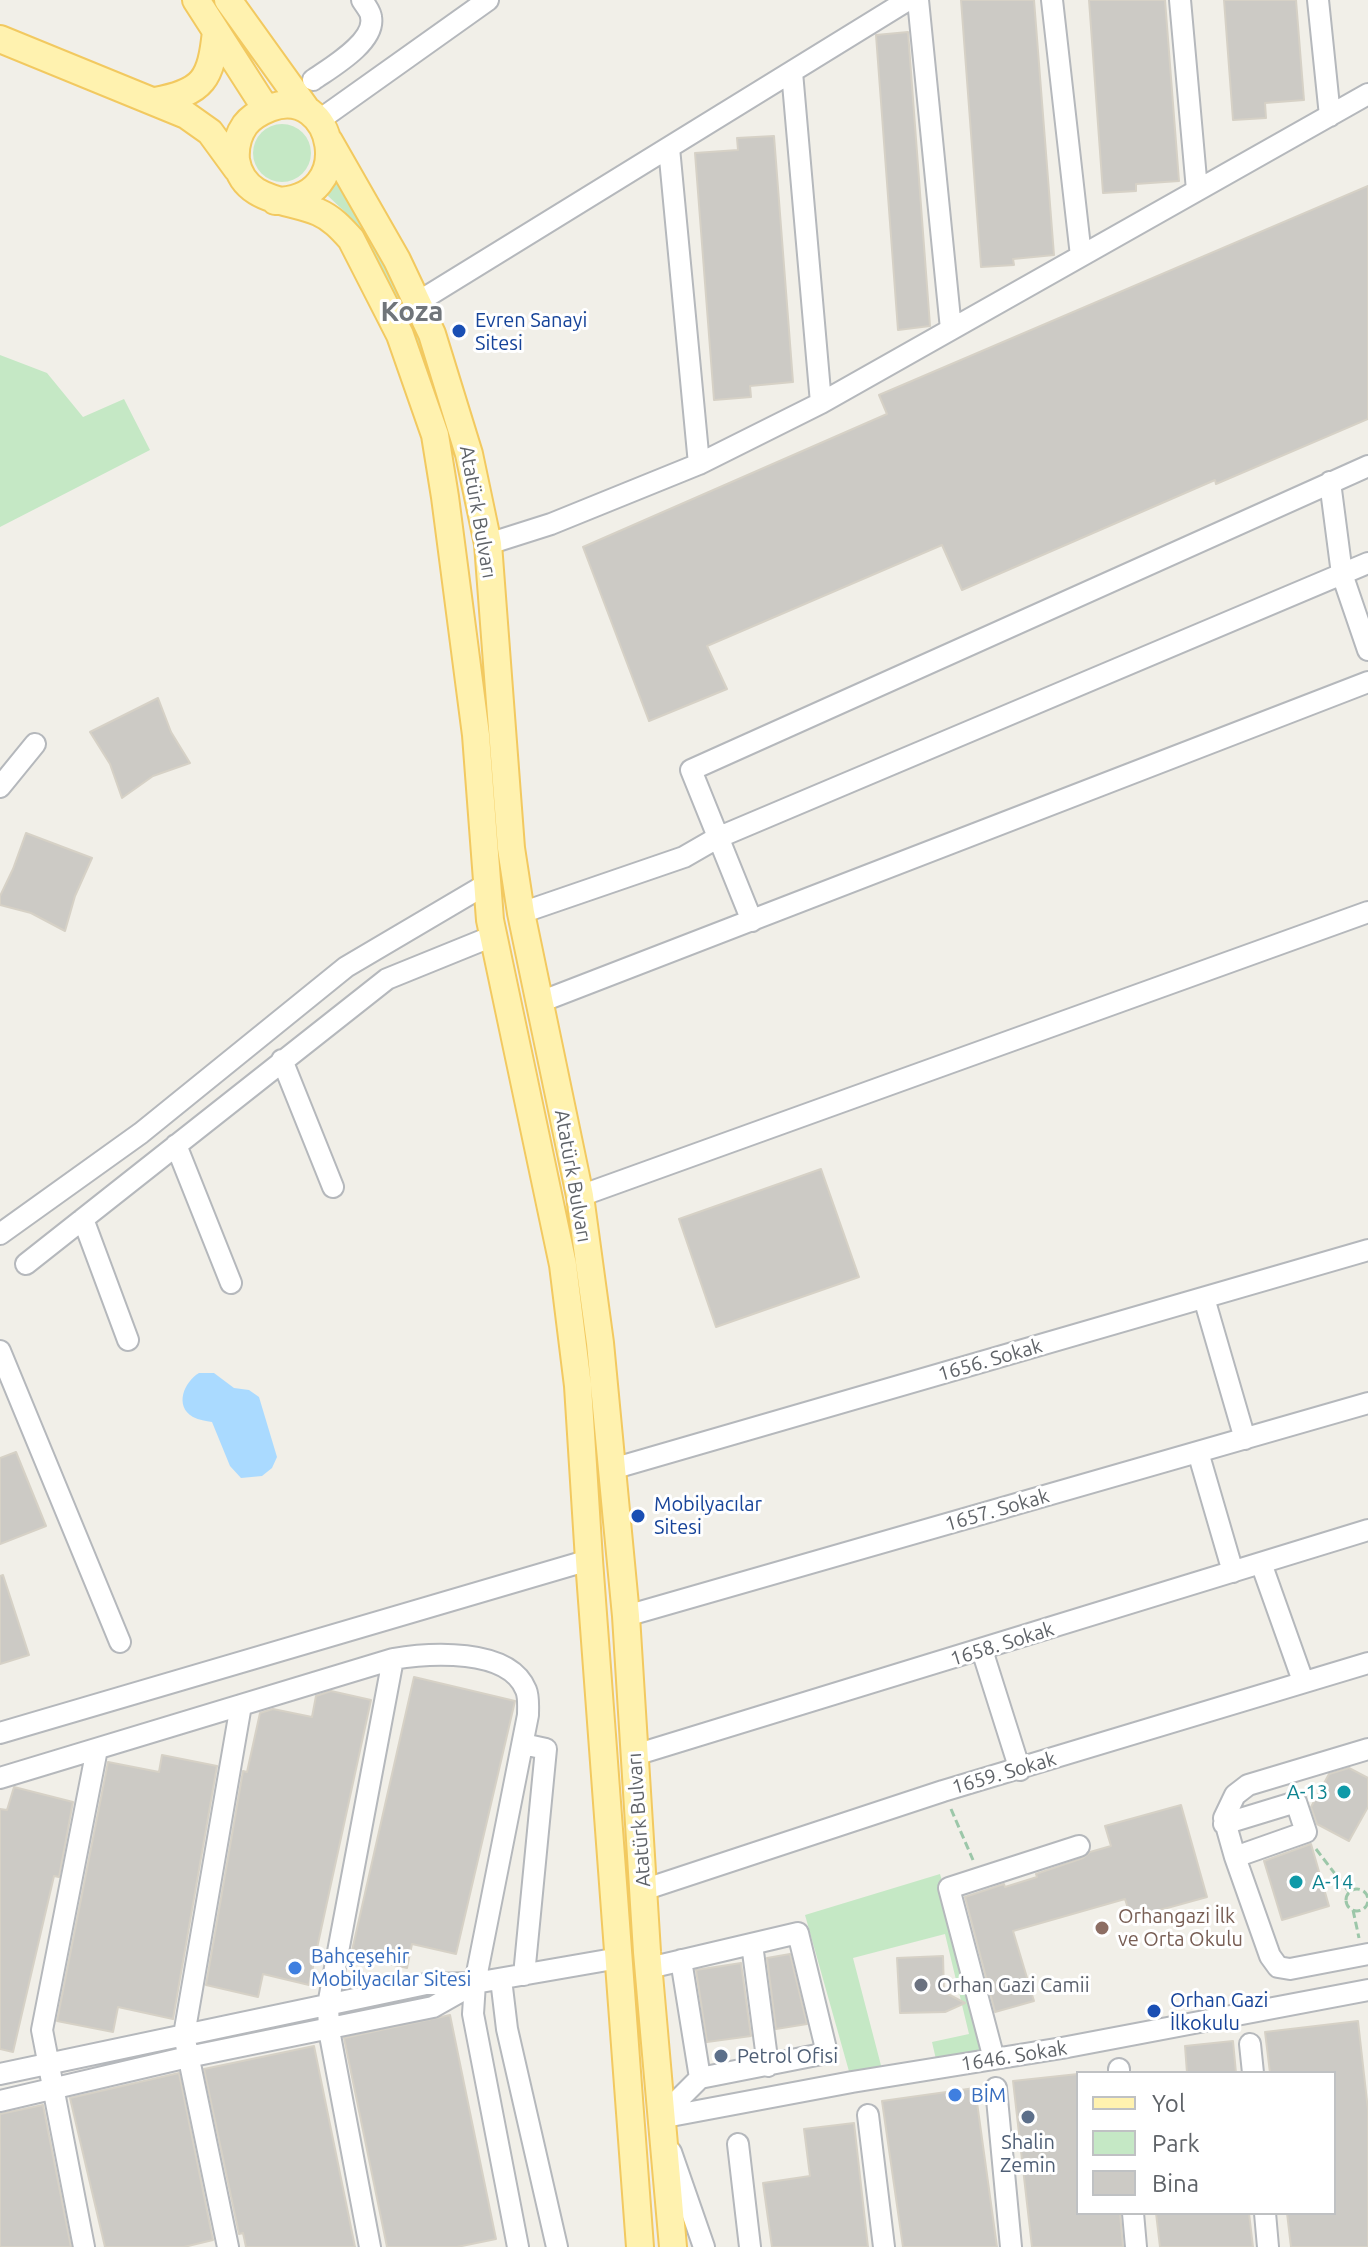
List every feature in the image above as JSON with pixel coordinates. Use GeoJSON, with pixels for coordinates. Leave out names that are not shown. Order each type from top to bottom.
{"type":"FeatureCollection","features":[{"type":"Feature","properties":{"kind":"main road"},"geometry":{"type":"LineString","coordinates":[[196,0],[261,112]]}},
{"type":"Feature","properties":{"kind":"main road","name":"Atatürk Bulvarı"},"geometry":{"type":"LineString","coordinates":[[228,0],[318,124],[376,221],[418,302],[455,403],[488,544],[511,848],[521,913],[580,1196],[600,1343],[626,1616],[643,1890],[673,2247]]}},
{"type":"Feature","properties":{"kind":"main road"},"geometry":{"type":"LineString","coordinates":[[155,101],[182,96],[197,87],[212,61],[216,31]]}},
{"type":"Feature","properties":{"kind":"main road"},"geometry":{"type":"LineString","coordinates":[[0,39],[155,101],[218,119],[286,105],[318,124],[330,156],[320,183],[298,199],[275,201]]}},
{"type":"Feature","properties":{"kind":"main road","name":"Atatürk Bulvarı"},"geometry":{"type":"LineString","coordinates":[[155,101],[203,126],[250,187],[275,201],[320,213],[341,227],[351,239],[387,307],[410,360],[435,435],[476,735],[485,885],[491,928],[563,1265],[578,1386],[640,2247]]}},
{"type":"Feature","properties":{"kind":"main road"},"geometry":{"type":"LineString","coordinates":[[240,174],[236,146],[240,133],[261,112]]}},
{"type":"Feature","properties":{"kind":"main road"},"geometry":{"type":"LineString","coordinates":[[452,548],[488,544]]}},
{"type":"Feature","properties":{"kind":"main road"},"geometry":{"type":"LineString","coordinates":[[491,928],[521,913]]}},
{"type":"Feature","properties":{"kind":"street"},"geometry":{"type":"LineString","coordinates":[[313,80],[361,45],[372,18],[362,0]]}},
{"type":"Feature","properties":{"kind":"street"},"geometry":{"type":"LineString","coordinates":[[318,124],[488,0]]}},
{"type":"Feature","properties":{"kind":"street"},"geometry":{"type":"LineString","coordinates":[[418,302],[908,0]]}},
{"type":"Feature","properties":{"kind":"street"},"geometry":{"type":"LineString","coordinates":[[918,0],[951,329]]}},
{"type":"Feature","properties":{"kind":"street"},"geometry":{"type":"LineString","coordinates":[[1052,0],[1081,256]]}},
{"type":"Feature","properties":{"kind":"street"},"geometry":{"type":"LineString","coordinates":[[1180,0],[1197,190]]}},
{"type":"Feature","properties":{"kind":"street"},"geometry":{"type":"LineString","coordinates":[[1318,0],[1330,116]]}},
{"type":"Feature","properties":{"kind":"street"},"geometry":{"type":"LineString","coordinates":[[792,72],[821,403]]}},
{"type":"Feature","properties":{"kind":"street"},"geometry":{"type":"LineString","coordinates":[[488,544],[551,524],[699,464],[821,403],[1368,94]]}},
{"type":"Feature","properties":{"kind":"street"},"geometry":{"type":"LineString","coordinates":[[669,148],[699,464]]}},
{"type":"Feature","properties":{"kind":"street"},"geometry":{"type":"LineString","coordinates":[[752,921],[691,770],[1368,466]]}},
{"type":"Feature","properties":{"kind":"street"},"geometry":{"type":"LineString","coordinates":[[1330,482],[1342,574],[1368,650]]}},
{"type":"Feature","properties":{"kind":"street"},"geometry":{"type":"LineString","coordinates":[[521,913],[684,857],[717,838],[1368,563]]}},
{"type":"Feature","properties":{"kind":"street"},"geometry":{"type":"LineString","coordinates":[[540,1002],[1368,682]]}},
{"type":"Feature","properties":{"kind":"street"},"geometry":{"type":"LineString","coordinates":[[0,787],[35,744]]}},
{"type":"Feature","properties":{"kind":"street"},"geometry":{"type":"LineString","coordinates":[[0,1234],[141,1133],[346,967],[485,885]]}},
{"type":"Feature","properties":{"kind":"street"},"geometry":{"type":"LineString","coordinates":[[580,1196],[1368,912]]}},
{"type":"Feature","properties":{"kind":"street"},"geometry":{"type":"LineString","coordinates":[[26,1264],[387,979],[491,928]]}},
{"type":"Feature","properties":{"kind":"street"},"geometry":{"type":"LineString","coordinates":[[282,1060],[333,1187]]}},
{"type":"Feature","properties":{"kind":"street"},"geometry":{"type":"LineString","coordinates":[[176,1145],[231,1283]]}},
{"type":"Feature","properties":{"kind":"street"},"geometry":{"type":"LineString","coordinates":[[83,1219],[128,1340]]}},
{"type":"Feature","properties":{"kind":"street","name":"1656. Sokak"},"geometry":{"type":"LineString","coordinates":[[612,1469],[1368,1250]]}},
{"type":"Feature","properties":{"kind":"street"},"geometry":{"type":"LineString","coordinates":[[1204,1298],[1245,1439]]}},
{"type":"Feature","properties":{"kind":"street"},"geometry":{"type":"LineString","coordinates":[[0,1351],[120,1642]]}},
{"type":"Feature","properties":{"kind":"street","name":"1657. Sokak"},"geometry":{"type":"LineString","coordinates":[[626,1616],[1368,1403]]}},
{"type":"Feature","properties":{"kind":"street"},"geometry":{"type":"LineString","coordinates":[[1198,1452],[1233,1572]]}},
{"type":"Feature","properties":{"kind":"street","name":"1658. Sokak"},"geometry":{"type":"LineString","coordinates":[[635,1755],[1368,1530]]}},
{"type":"Feature","properties":{"kind":"street"},"geometry":{"type":"LineString","coordinates":[[0,1733],[589,1560]]}},
{"type":"Feature","properties":{"kind":"street"},"geometry":{"type":"LineString","coordinates":[[1261,1563],[1303,1681]]}},
{"type":"Feature","properties":{"kind":"street"},"geometry":{"type":"LineString","coordinates":[[982,1650],[1020,1770]]}},
{"type":"Feature","properties":{"kind":"street"},"geometry":{"type":"LineString","coordinates":[[0,1778],[393,1659],[423,1654],[469,1657],[497,1664],[515,1674],[528,1694],[528,1715],[475,1983],[474,2029],[518,2247]]}},
{"type":"Feature","properties":{"kind":"street"},"geometry":{"type":"LineString","coordinates":[[370,2247],[329,2030],[328,2005],[393,1659]]}},
{"type":"Feature","properties":{"kind":"street","name":"1659. Sokak"},"geometry":{"type":"LineString","coordinates":[[643,1890],[943,1791],[1368,1663]]}},
{"type":"Feature","properties":{"kind":"street"},"geometry":{"type":"LineString","coordinates":[[228,2247],[184,2035],[241,1705]]}},
{"type":"Feature","properties":{"kind":"street"},"geometry":{"type":"LineString","coordinates":[[523,1744],[546,1749],[524,1975]]}},
{"type":"Feature","properties":{"kind":"street"},"geometry":{"type":"LineString","coordinates":[[84,2247],[42,2030],[97,1749]]}},
{"type":"Feature","properties":{"kind":"street"},"geometry":{"type":"LineString","coordinates":[[1365,1955],[1286,1970],[1278,1967],[1270,1956],[1224,1824],[1230,1803],[1242,1789],[1368,1749]]}},
{"type":"Feature","properties":{"kind":"street"},"geometry":{"type":"LineString","coordinates":[[1235,1857],[1306,1832],[1287,1774]]}},
{"type":"Feature","properties":{"kind":"street"},"geometry":{"type":"LineString","coordinates":[[1224,1824],[1296,1802]]}},
{"type":"Feature","properties":{"kind":"street"},"geometry":{"type":"LineString","coordinates":[[994,2059],[949,1888],[1079,1846]]}},
{"type":"Feature","properties":{"kind":"street"},"geometry":{"type":"LineString","coordinates":[[649,1968],[798,1933],[827,2053],[700,2078],[660,2118],[704,2247]]}},
{"type":"Feature","properties":{"kind":"street"},"geometry":{"type":"LineString","coordinates":[[752,1944],[768,2066]]}},
{"type":"Feature","properties":{"kind":"street"},"geometry":{"type":"LineString","coordinates":[[0,2074],[426,1984],[475,1983],[619,1958]]}},
{"type":"Feature","properties":{"kind":"street"},"geometry":{"type":"LineString","coordinates":[[681,1960],[700,2078]]}},
{"type":"Feature","properties":{"kind":"street"},"geometry":{"type":"LineString","coordinates":[[501,1979],[507,2029],[557,2247]]}},
{"type":"Feature","properties":{"kind":"street"},"geometry":{"type":"LineString","coordinates":[[0,2101],[188,2057],[433,2007],[475,1983]]}},
{"type":"Feature","properties":{"kind":"street","name":"1646. Sokak"},"geometry":{"type":"LineString","coordinates":[[660,2118],[1077,2046],[1368,1990]]}},
{"type":"Feature","properties":{"kind":"street"},"geometry":{"type":"LineString","coordinates":[[1250,2044],[1253,2071]]}},
{"type":"Feature","properties":{"kind":"street"},"geometry":{"type":"LineString","coordinates":[[996,2088],[1011,2247]]}},
{"type":"Feature","properties":{"kind":"street"},"geometry":{"type":"LineString","coordinates":[[868,2115],[884,2247]]}},
{"type":"Feature","properties":{"kind":"street"},"geometry":{"type":"LineString","coordinates":[[738,2144],[750,2247]]}},
{"type":"Feature","properties":{"kind":"street"},"geometry":{"type":"LineString","coordinates":[[1133,2215],[1136,2247]]}},
{"type":"Feature","properties":{"kind":"street"},"geometry":{"type":"LineString","coordinates":[[1265,2215],[1268,2247]]}},
{"type":"Feature","properties":{"kind":"path"},"geometry":{"type":"LineString","coordinates":[[943,1791],[974,1860]]}},
{"type":"Feature","properties":{"kind":"path"},"geometry":{"type":"LineString","coordinates":[[1306,1832],[1349,1892]]}},
{"type":"Feature","properties":{"kind":"path"},"geometry":{"type":"LineString","coordinates":[[1363,1891],[1368,1885]]}},
{"type":"Feature","properties":{"kind":"path"},"geometry":{"type":"LineString","coordinates":[[1349,1892],[1356,1889],[1363,1891],[1368,1899],[1366,1906],[1353,1910]]}},
{"type":"Feature","properties":{"kind":"path"},"geometry":{"type":"LineString","coordinates":[[1349,1892],[1346,1902],[1353,1910],[1365,1955]]}},
{"type":"Feature","properties":{"kind":"green space"},"geometry":{"type":"Polygon","coordinates":[[[282,124],[302,133],[311,153],[302,173],[282,182],[262,173],[253,153],[262,133],[282,124]]]}},
{"type":"Feature","properties":{"kind":"green space"},"geometry":{"type":"Polygon","coordinates":[[[337,179],[405,298],[435,373],[429,376],[345,212],[327,195],[337,179]]]}},
{"type":"Feature","properties":{"kind":"green space"},"geometry":{"type":"Polygon","coordinates":[[[0,355],[47,373],[83,417],[124,399],[150,450],[0,527],[0,355]]]}},
{"type":"Feature","properties":{"kind":"green space"},"geometry":{"type":"Polygon","coordinates":[[[940,1874],[994,2059],[938,2068],[932,2042],[969,2034],[945,1934],[853,1958],[884,2077],[852,2082],[805,1915],[940,1874]]]}},
{"type":"Feature","properties":{"kind":"water"},"geometry":{"type":"Polygon","coordinates":[[[199,1373],[214,1373],[234,1388],[249,1390],[259,1397],[277,1457],[272,1468],[262,1476],[241,1478],[230,1466],[212,1422],[195,1418],[187,1412],[183,1394],[189,1382],[199,1373]]]}},
{"type":"Feature","properties":{"kind":"building"},"geometry":{"type":"Polygon","coordinates":[[[961,0],[1034,0],[1054,255],[1013,259],[1014,265],[981,267],[961,0]]]}},
{"type":"Feature","properties":{"kind":"building"},"geometry":{"type":"Polygon","coordinates":[[[1089,0],[1165,0],[1179,181],[1136,184],[1136,191],[1103,193],[1089,0]]]}},
{"type":"Feature","properties":{"kind":"building"},"geometry":{"type":"Polygon","coordinates":[[[1224,0],[1296,0],[1304,100],[1265,103],[1266,118],[1233,120],[1224,0]]]}},
{"type":"Feature","properties":{"kind":"building"},"geometry":{"type":"Polygon","coordinates":[[[908,32],[930,326],[898,330],[876,35],[908,32]]]}},
{"type":"Feature","properties":{"kind":"building"},"geometry":{"type":"Polygon","coordinates":[[[774,136],[793,382],[750,386],[751,397],[714,400],[695,153],[738,150],[737,138],[774,136]]]}},
{"type":"Feature","properties":{"kind":"building"},"geometry":{"type":"Polygon","coordinates":[[[1368,186],[1368,419],[1216,484],[1215,480],[962,590],[942,545],[707,646],[727,689],[649,721],[583,547],[887,414],[879,395],[1368,186]]]}},
{"type":"Feature","properties":{"kind":"building"},"geometry":{"type":"Polygon","coordinates":[[[158,698],[171,732],[190,763],[153,776],[122,798],[110,764],[90,732],[158,698]]]}},
{"type":"Feature","properties":{"kind":"building"},"geometry":{"type":"Polygon","coordinates":[[[26,833],[92,858],[75,896],[65,931],[31,913],[0,905],[0,896],[26,833]]]}},
{"type":"Feature","properties":{"kind":"building"},"geometry":{"type":"Polygon","coordinates":[[[821,1169],[859,1277],[716,1327],[679,1219],[821,1169]]]}},
{"type":"Feature","properties":{"kind":"building"},"geometry":{"type":"Polygon","coordinates":[[[16,1452],[46,1526],[0,1544],[0,1458],[16,1452]]]}},
{"type":"Feature","properties":{"kind":"building"},"geometry":{"type":"Polygon","coordinates":[[[3,1575],[29,1655],[0,1664],[0,1576],[3,1575]]]}},
{"type":"Feature","properties":{"kind":"building"},"geometry":{"type":"Polygon","coordinates":[[[414,1677],[515,1701],[456,1954],[412,1944],[407,1968],[351,1955],[414,1677]]]}},
{"type":"Feature","properties":{"kind":"building"},"geometry":{"type":"Polygon","coordinates":[[[331,1691],[371,1700],[309,1985],[263,1974],[258,1997],[206,1985],[243,1771],[247,1772],[260,1713],[273,1709],[312,1717],[316,1696],[331,1691]]]}},
{"type":"Feature","properties":{"kind":"building"},"geometry":{"type":"Polygon","coordinates":[[[162,1755],[217,1766],[173,2019],[118,2007],[113,2032],[57,2021],[108,1762],[159,1772],[162,1755]]]}},
{"type":"Feature","properties":{"kind":"building","name":"A-13"},"geometry":{"type":"Polygon","coordinates":[[[1349,1768],[1368,1778],[1368,1807],[1349,1841],[1317,1824],[1311,1807],[1329,1774],[1349,1768]]]}},
{"type":"Feature","properties":{"kind":"building"},"geometry":{"type":"Polygon","coordinates":[[[14,1787],[73,1802],[59,1877],[54,1876],[13,2052],[0,2049],[0,1809],[7,1810],[14,1787]]]}},
{"type":"Feature","properties":{"kind":"building"},"geometry":{"type":"Polygon","coordinates":[[[1181,1805],[1207,1897],[1131,1918],[1125,1899],[1013,1931],[1034,2001],[995,2012],[965,1897],[1037,1877],[1036,1874],[1111,1846],[1105,1826],[1181,1805]]]}},
{"type":"Feature","properties":{"kind":"building","name":"A-14"},"geometry":{"type":"Polygon","coordinates":[[[1311,1844],[1329,1906],[1282,1920],[1264,1861],[1311,1844]]]}},
{"type":"Feature","properties":{"kind":"building"},"geometry":{"type":"Polygon","coordinates":[[[790,1954],[807,2024],[776,2029],[767,1958],[790,1954]]]}},
{"type":"Feature","properties":{"kind":"building","name":"Orhan Gazi Camii"},"geometry":{"type":"Polygon","coordinates":[[[943,1956],[944,1992],[965,2003],[945,2012],[900,2013],[897,1958],[943,1956]]]}},
{"type":"Feature","properties":{"kind":"building"},"geometry":{"type":"Polygon","coordinates":[[[741,1963],[751,2036],[707,2042],[696,1970],[741,1963]]]}},
{"type":"Feature","properties":{"kind":"building"},"geometry":{"type":"Polygon","coordinates":[[[450,2015],[496,2239],[457,2247],[387,2247],[344,2038],[450,2015]]]}},
{"type":"Feature","properties":{"kind":"building"},"geometry":{"type":"Polygon","coordinates":[[[1358,2021],[1368,2110],[1368,2247],[1291,2247],[1287,2215],[1336,2215],[1336,2071],[1270,2071],[1265,2032],[1358,2021]]]}},
{"type":"Feature","properties":{"kind":"building"},"geometry":{"type":"Polygon","coordinates":[[[1233,2041],[1236,2071],[1187,2071],[1185,2046],[1233,2041]]]}},
{"type":"Feature","properties":{"kind":"building"},"geometry":{"type":"Polygon","coordinates":[[[314,2046],[355,2247],[246,2247],[243,2233],[239,2234],[204,2069],[314,2046]]]}},
{"type":"Feature","properties":{"kind":"building"},"geometry":{"type":"Polygon","coordinates":[[[179,2073],[213,2240],[184,2247],[105,2247],[70,2098],[179,2073]]]}},
{"type":"Feature","properties":{"kind":"building"},"geometry":{"type":"Polygon","coordinates":[[[1076,2074],[1076,2215],[1120,2215],[1123,2247],[1032,2247],[1013,2081],[1076,2074]]]}},
{"type":"Feature","properties":{"kind":"building"},"geometry":{"type":"Polygon","coordinates":[[[975,2088],[997,2247],[903,2247],[882,2101],[975,2088]]]}},
{"type":"Feature","properties":{"kind":"building"},"geometry":{"type":"Polygon","coordinates":[[[43,2105],[71,2247],[0,2247],[0,2114],[43,2105]]]}},
{"type":"Feature","properties":{"kind":"building"},"geometry":{"type":"Polygon","coordinates":[[[854,2123],[868,2247],[772,2247],[763,2183],[810,2176],[804,2129],[854,2123]]]}},
{"type":"Feature","properties":{"kind":"building"},"geometry":{"type":"Polygon","coordinates":[[[1156,2215],[1249,2215],[1253,2247],[1160,2247],[1156,2215]]]}},
{"type":"Feature","properties":{"kind":"place","name":"Evren Sanayi Sitesi"},"geometry":{"type":"Point","coordinates":[459,331]}},
{"type":"Feature","properties":{"kind":"place","name":"Mobilyacılar Sitesi"},"geometry":{"type":"Point","coordinates":[638,1516]}},
{"type":"Feature","properties":{"kind":"place","name":"A-13"},"geometry":{"type":"Point","coordinates":[1344,1792]}},
{"type":"Feature","properties":{"kind":"place","name":"A-14"},"geometry":{"type":"Point","coordinates":[1296,1882]}},
{"type":"Feature","properties":{"kind":"place","name":"Orhangazi İlk ve Orta Okulu"},"geometry":{"type":"Point","coordinates":[1102,1928]}},
{"type":"Feature","properties":{"kind":"place","name":"Bahçeşehir Mobilyacılar Sitesi"},"geometry":{"type":"Point","coordinates":[295,1968]}},
{"type":"Feature","properties":{"kind":"place","name":"Orhan Gazi Camii"},"geometry":{"type":"Point","coordinates":[921,1985]}},
{"type":"Feature","properties":{"kind":"place","name":"Orhan Gazi İlkokulu"},"geometry":{"type":"Point","coordinates":[1154,2011]}},
{"type":"Feature","properties":{"kind":"place","name":"Petrol Ofisi"},"geometry":{"type":"Point","coordinates":[721,2056]}},
{"type":"Feature","properties":{"kind":"place","name":"BİM"},"geometry":{"type":"Point","coordinates":[955,2095]}},
{"type":"Feature","properties":{"kind":"place","name":"Shalin Zemin"},"geometry":{"type":"Point","coordinates":[1028,2117]}},
{"type":"Feature","properties":{"kind":"district","name":"Koza"},"geometry":{"type":"Point","coordinates":[412,312]}}]}
